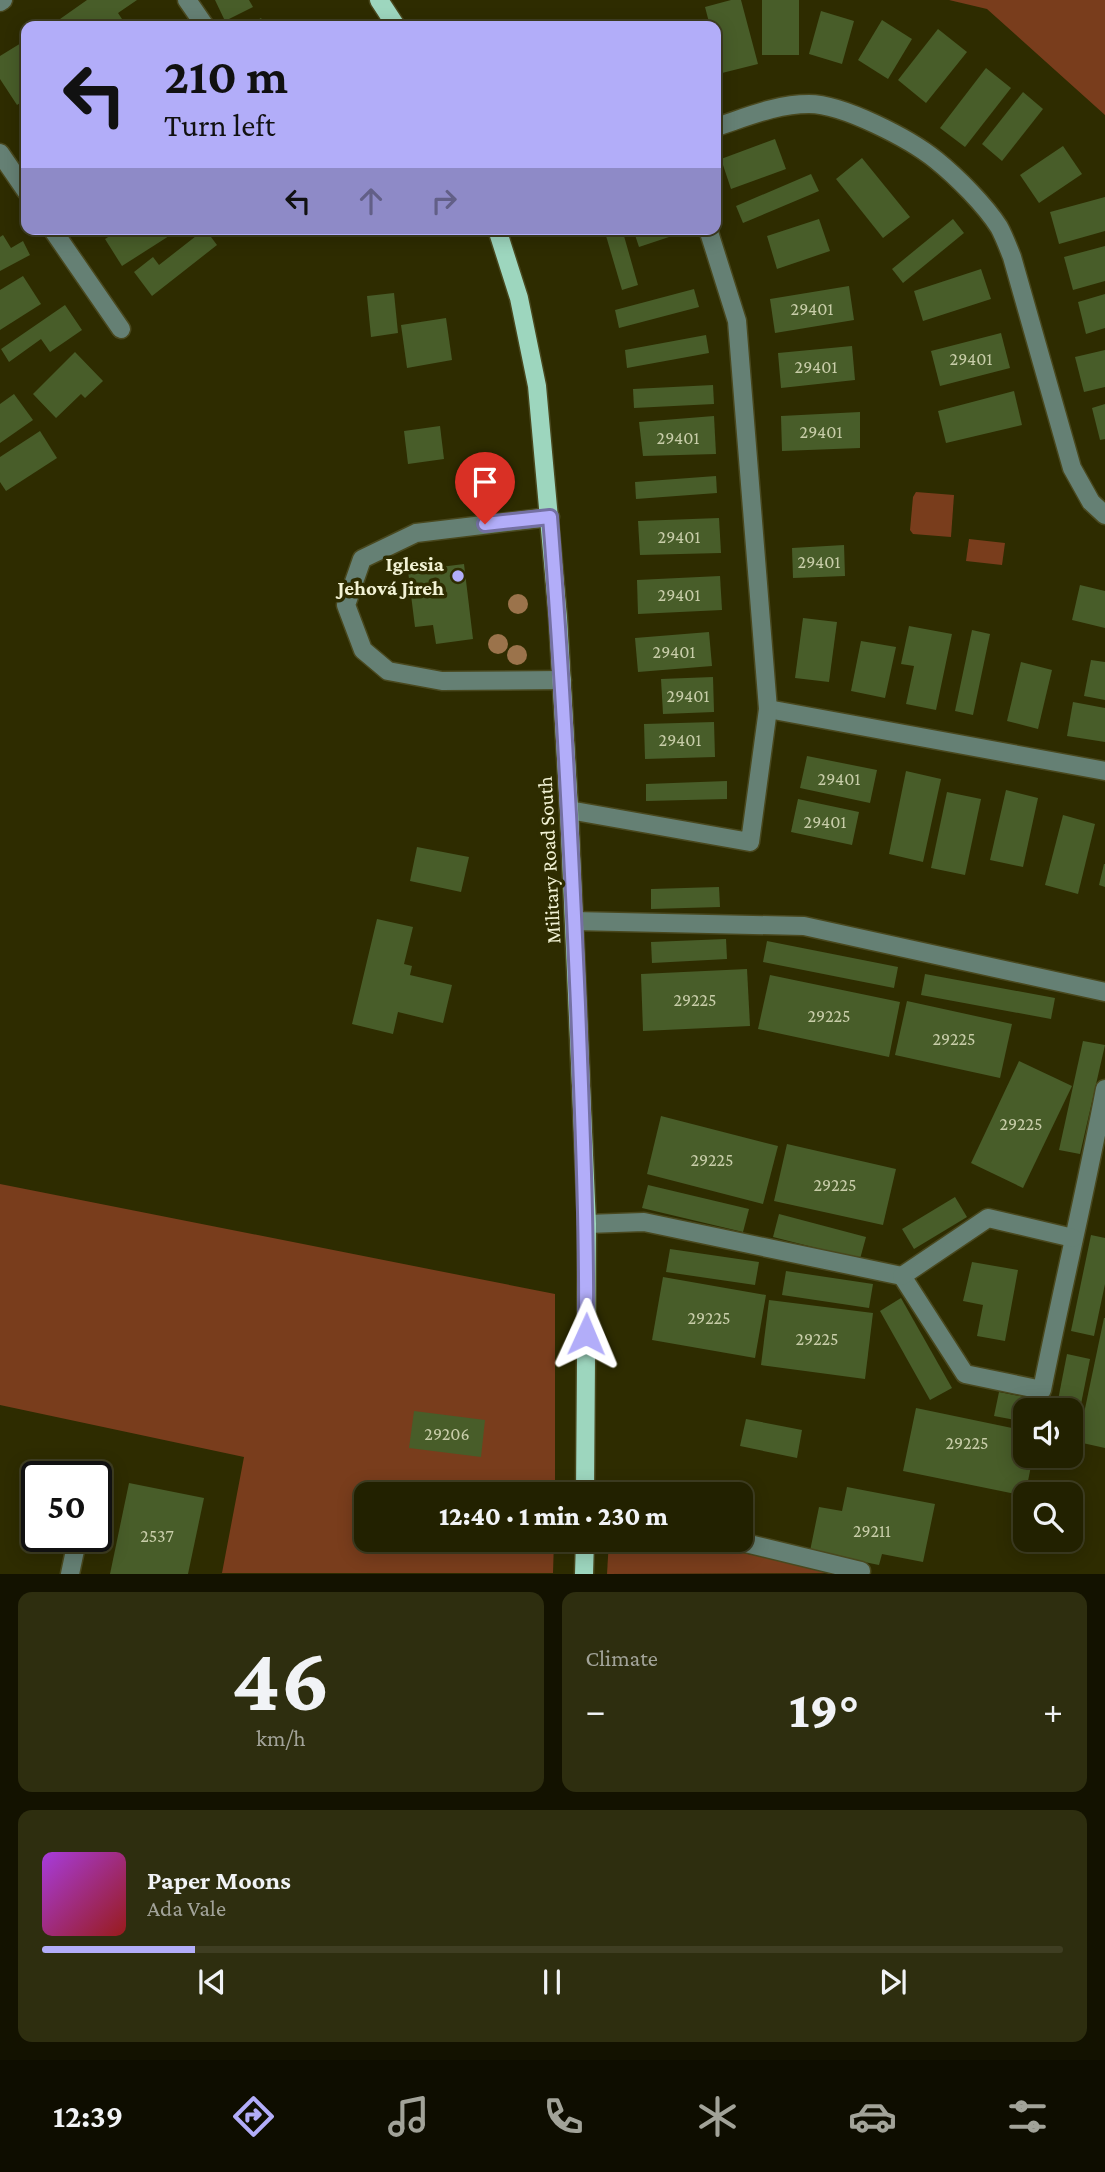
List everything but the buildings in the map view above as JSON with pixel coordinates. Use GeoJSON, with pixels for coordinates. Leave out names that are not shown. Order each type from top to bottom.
{"type":"FeatureCollection","features":[{"type":"Feature","properties":{"kind":"main road"},"geometry":{"type":"LineString","coordinates":[[379,0],[393,21]]}},
{"type":"Feature","properties":{"kind":"main road","name":"Military Road South"},"geometry":{"type":"LineString","coordinates":[[500,235],[519,298],[537,386],[562,680],[587,1224],[585,1482]]}},
{"type":"Feature","properties":{"kind":"main road"},"geometry":{"type":"LineString","coordinates":[[584,1573],[585,1552]]}},
{"type":"Feature","properties":{"kind":"street"},"geometry":{"type":"LineString","coordinates":[[187,0],[202,21]]}},
{"type":"Feature","properties":{"kind":"street"},"geometry":{"type":"LineString","coordinates":[[721,125],[781,105],[813,104],[847,113],[887,129],[936,160],[984,207],[1000,228],[1012,257],[1072,468],[1091,502],[1105,516]]}},
{"type":"Feature","properties":{"kind":"street"},"geometry":{"type":"LineString","coordinates":[[0,153],[21,184]]}},
{"type":"Feature","properties":{"kind":"street"},"geometry":{"type":"LineString","coordinates":[[56,235],[121,329]]}},
{"type":"Feature","properties":{"kind":"street"},"geometry":{"type":"LineString","coordinates":[[569,810],[750,842],[768,709],[737,321],[710,235]]}},
{"type":"Feature","properties":{"kind":"street"},"geometry":{"type":"LineString","coordinates":[[550,517],[416,533],[362,559],[346,605],[363,650],[388,671],[442,681],[562,680]]}},
{"type":"Feature","properties":{"kind":"street"},"geometry":{"type":"LineString","coordinates":[[768,709],[1105,771]]}},
{"type":"Feature","properties":{"kind":"street"},"geometry":{"type":"LineString","coordinates":[[575,921],[804,926],[1105,992]]}},
{"type":"Feature","properties":{"kind":"street"},"geometry":{"type":"LineString","coordinates":[[902,1276],[965,1374],[1042,1390],[1073,1238],[1083,1208],[1105,1089]]}},
{"type":"Feature","properties":{"kind":"street"},"geometry":{"type":"LineString","coordinates":[[587,1224],[644,1222],[902,1276],[988,1219],[1073,1238]]}},
{"type":"Feature","properties":{"kind":"street"},"geometry":{"type":"LineString","coordinates":[[753,1545],[861,1571]]}},
{"type":"Feature","properties":{"kind":"street"},"geometry":{"type":"LineString","coordinates":[[70,1573],[75,1552]]}},
{"type":"Feature","properties":{"kind":"shaded area"},"geometry":{"type":"Polygon","coordinates":[[[949,0],[1105,0],[1105,115],[987,9],[949,0]]]}},
{"type":"Feature","properties":{"kind":"shaded area"},"geometry":{"type":"Polygon","coordinates":[[[916,492],[954,495],[951,537],[913,534],[910,530],[913,497],[916,492]]]}},
{"type":"Feature","properties":{"kind":"shaded area"},"geometry":{"type":"Polygon","coordinates":[[[969,539],[1005,543],[1002,565],[966,561],[969,539]]]}},
{"type":"Feature","properties":{"kind":"shaded area"},"geometry":{"type":"Polygon","coordinates":[[[0,1184],[555,1294],[555,1482],[354,1482],[354,1552],[554,1552],[553,1573],[222,1573],[244,1457],[0,1405],[0,1184]]]}},
{"type":"Feature","properties":{"kind":"shaded area"},"geometry":{"type":"Polygon","coordinates":[[[608,1552],[738,1552],[842,1573],[607,1574],[608,1552]]]}},
{"type":"Feature","properties":{"kind":"place","name":"Iglesia Jehová Jireh"},"geometry":{"type":"Point","coordinates":[458,576]}},
{"type":"Feature","properties":{"kind":"route"},"geometry":{"type":"LineString","coordinates":[[485,524],[550,517],[575,921],[587,1224],[586,1334]]}}]}
